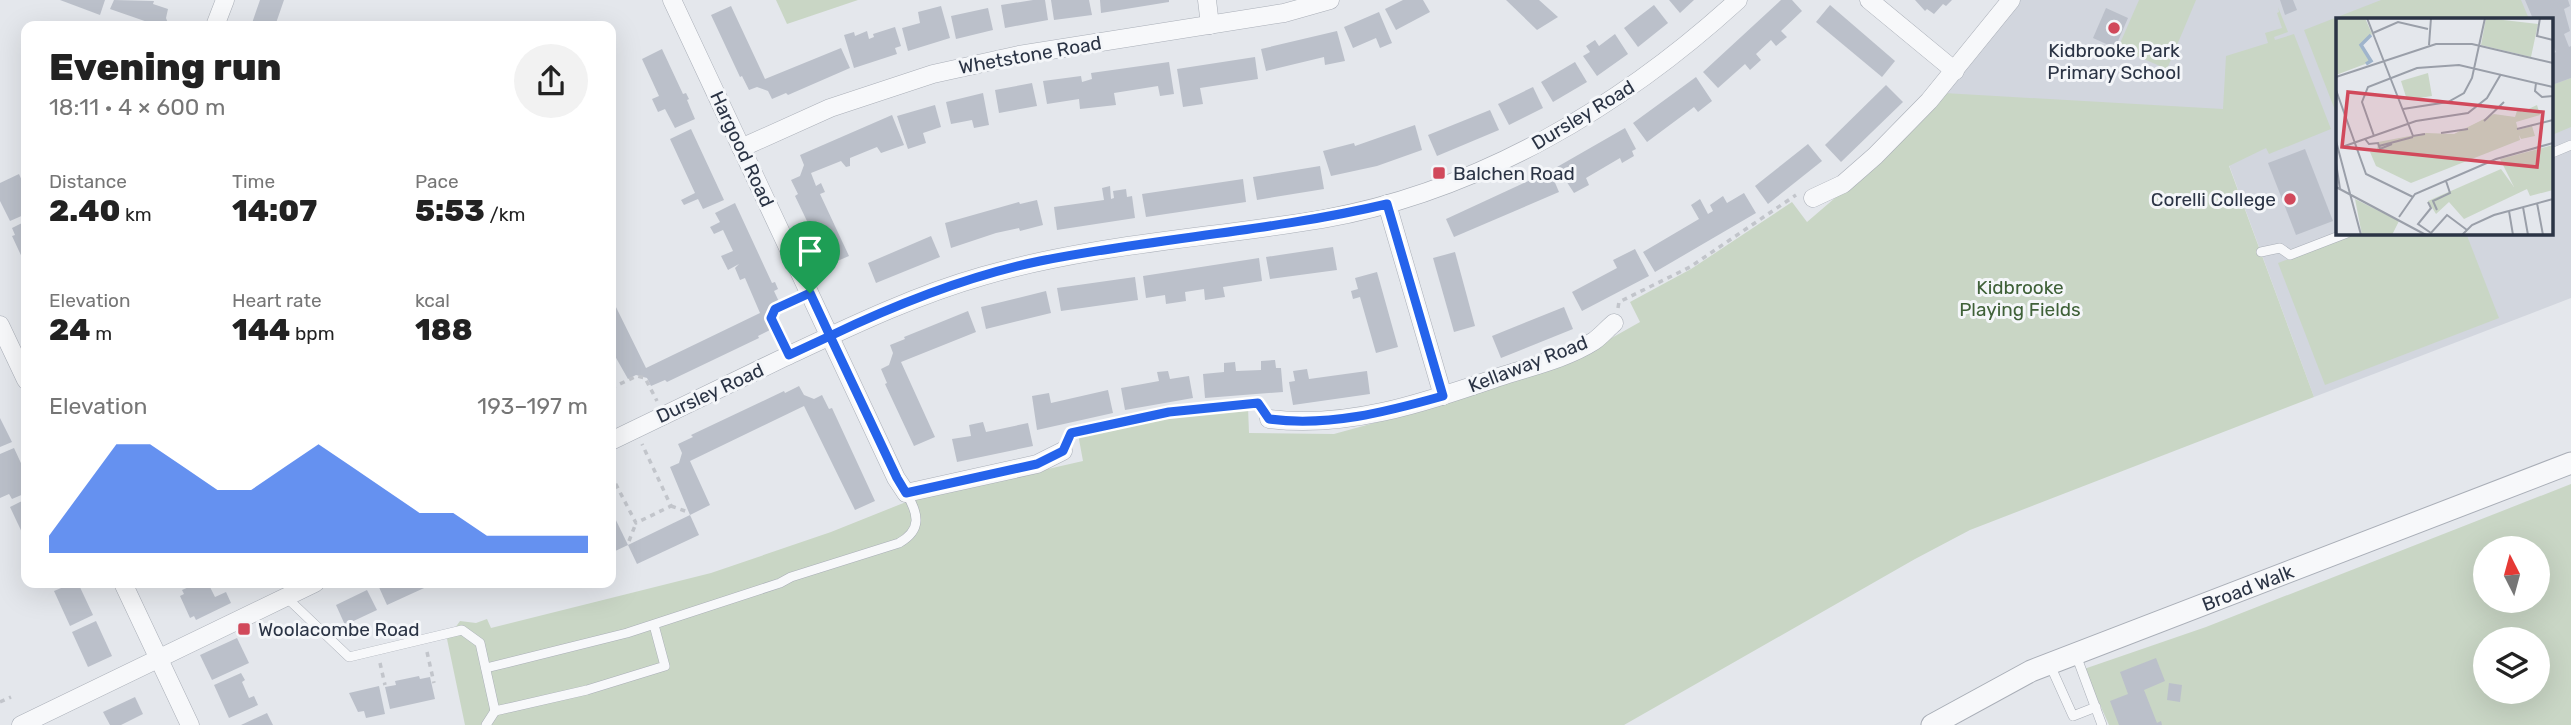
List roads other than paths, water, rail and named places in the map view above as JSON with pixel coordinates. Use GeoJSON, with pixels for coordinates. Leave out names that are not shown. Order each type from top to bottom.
{"type":"FeatureCollection","features":[{"type":"Feature","properties":{"kind":"street"},"geometry":{"type":"LineString","coordinates":[[217,21],[225,0]]}},
{"type":"Feature","properties":{"kind":"street","name":"Hargood Road"},"geometry":{"type":"LineString","coordinates":[[671,0],[830,336]]}},
{"type":"Feature","properties":{"kind":"street"},"geometry":{"type":"LineString","coordinates":[[1207,0],[1210,25]]}},
{"type":"Feature","properties":{"kind":"street","name":"Whetstone Road"},"geometry":{"type":"LineString","coordinates":[[741,148],[830,108],[933,74],[1019,55],[1284,13],[1330,0]]}},
{"type":"Feature","properties":{"kind":"street","name":"Dursley Road"},"geometry":{"type":"LineString","coordinates":[[616,435],[830,336],[927,294],[984,275],[1040,261],[1327,218],[1387,204],[1442,186],[1496,164],[1580,120],[1645,77],[1738,0]]}},
{"type":"Feature","properties":{"kind":"street"},"geometry":{"type":"LineString","coordinates":[[1870,0],[1955,71]]}},
{"type":"Feature","properties":{"kind":"street"},"geometry":{"type":"LineString","coordinates":[[1813,198],[1843,184],[1875,156],[1955,71],[2011,0]]}},
{"type":"Feature","properties":{"kind":"street"},"geometry":{"type":"LineString","coordinates":[[1387,204],[1443,396]]}},
{"type":"Feature","properties":{"kind":"street","name":"Kellaway Road"},"geometry":{"type":"LineString","coordinates":[[1269,419],[1300,423],[1342,419],[1391,410],[1443,396],[1558,357],[1593,341],[1614,323]]}},
{"type":"Feature","properties":{"kind":"street"},"geometry":{"type":"LineString","coordinates":[[0,325],[21,369]]}},
{"type":"Feature","properties":{"kind":"street"},"geometry":{"type":"LineString","coordinates":[[830,336],[906,493],[1037,464],[1063,451]]}},
{"type":"Feature","properties":{"kind":"street","name":"Broad Walk"},"geometry":{"type":"LineString","coordinates":[[1932,725],[2049,664],[2571,463]]}},
{"type":"Feature","properties":{"kind":"street"},"geometry":{"type":"LineString","coordinates":[[125,588],[190,725]]}},
{"type":"Feature","properties":{"kind":"street"},"geometry":{"type":"LineString","coordinates":[[21,725],[305,588]]}},
{"type":"Feature","properties":{"kind":"lane"},"geometry":{"type":"LineString","coordinates":[[2554,152],[2571,145]]}},
{"type":"Feature","properties":{"kind":"lane"},"geometry":{"type":"LineString","coordinates":[[2261,252],[2280,248],[2290,255],[2344,234]]}},
{"type":"Feature","properties":{"kind":"lane"},"geometry":{"type":"LineString","coordinates":[[486,668],[654,625],[899,543],[909,538],[916,522],[915,510],[906,493]]}},
{"type":"Feature","properties":{"kind":"lane"},"geometry":{"type":"LineString","coordinates":[[286,597],[349,657],[462,630],[480,643],[495,711]]}},
{"type":"Feature","properties":{"kind":"lane"},"geometry":{"type":"LineString","coordinates":[[486,725],[495,711],[587,690],[665,666],[654,625]]}},
{"type":"Feature","properties":{"kind":"lane"},"geometry":{"type":"LineString","coordinates":[[2076,654],[2102,725]]}},
{"type":"Feature","properties":{"kind":"lane"},"geometry":{"type":"LineString","coordinates":[[2049,664],[2073,716],[2096,707]]}},
{"type":"Feature","properties":{"kind":"place","name":"Kidbrooke Park Primary School"},"geometry":{"type":"Point","coordinates":[2114,28]}},
{"type":"Feature","properties":{"kind":"place","name":"Balchen Road"},"geometry":{"type":"Point","coordinates":[1439,173]}},
{"type":"Feature","properties":{"kind":"place","name":"Corelli College"},"geometry":{"type":"Point","coordinates":[2290,199]}},
{"type":"Feature","properties":{"kind":"place","name":"Woolacombe Road"},"geometry":{"type":"Point","coordinates":[244,629]}},
{"type":"Feature","properties":{"kind":"park label","name":"Kidbrooke Playing Fields"},"geometry":{"type":"Point","coordinates":[2020,298]}}]}
